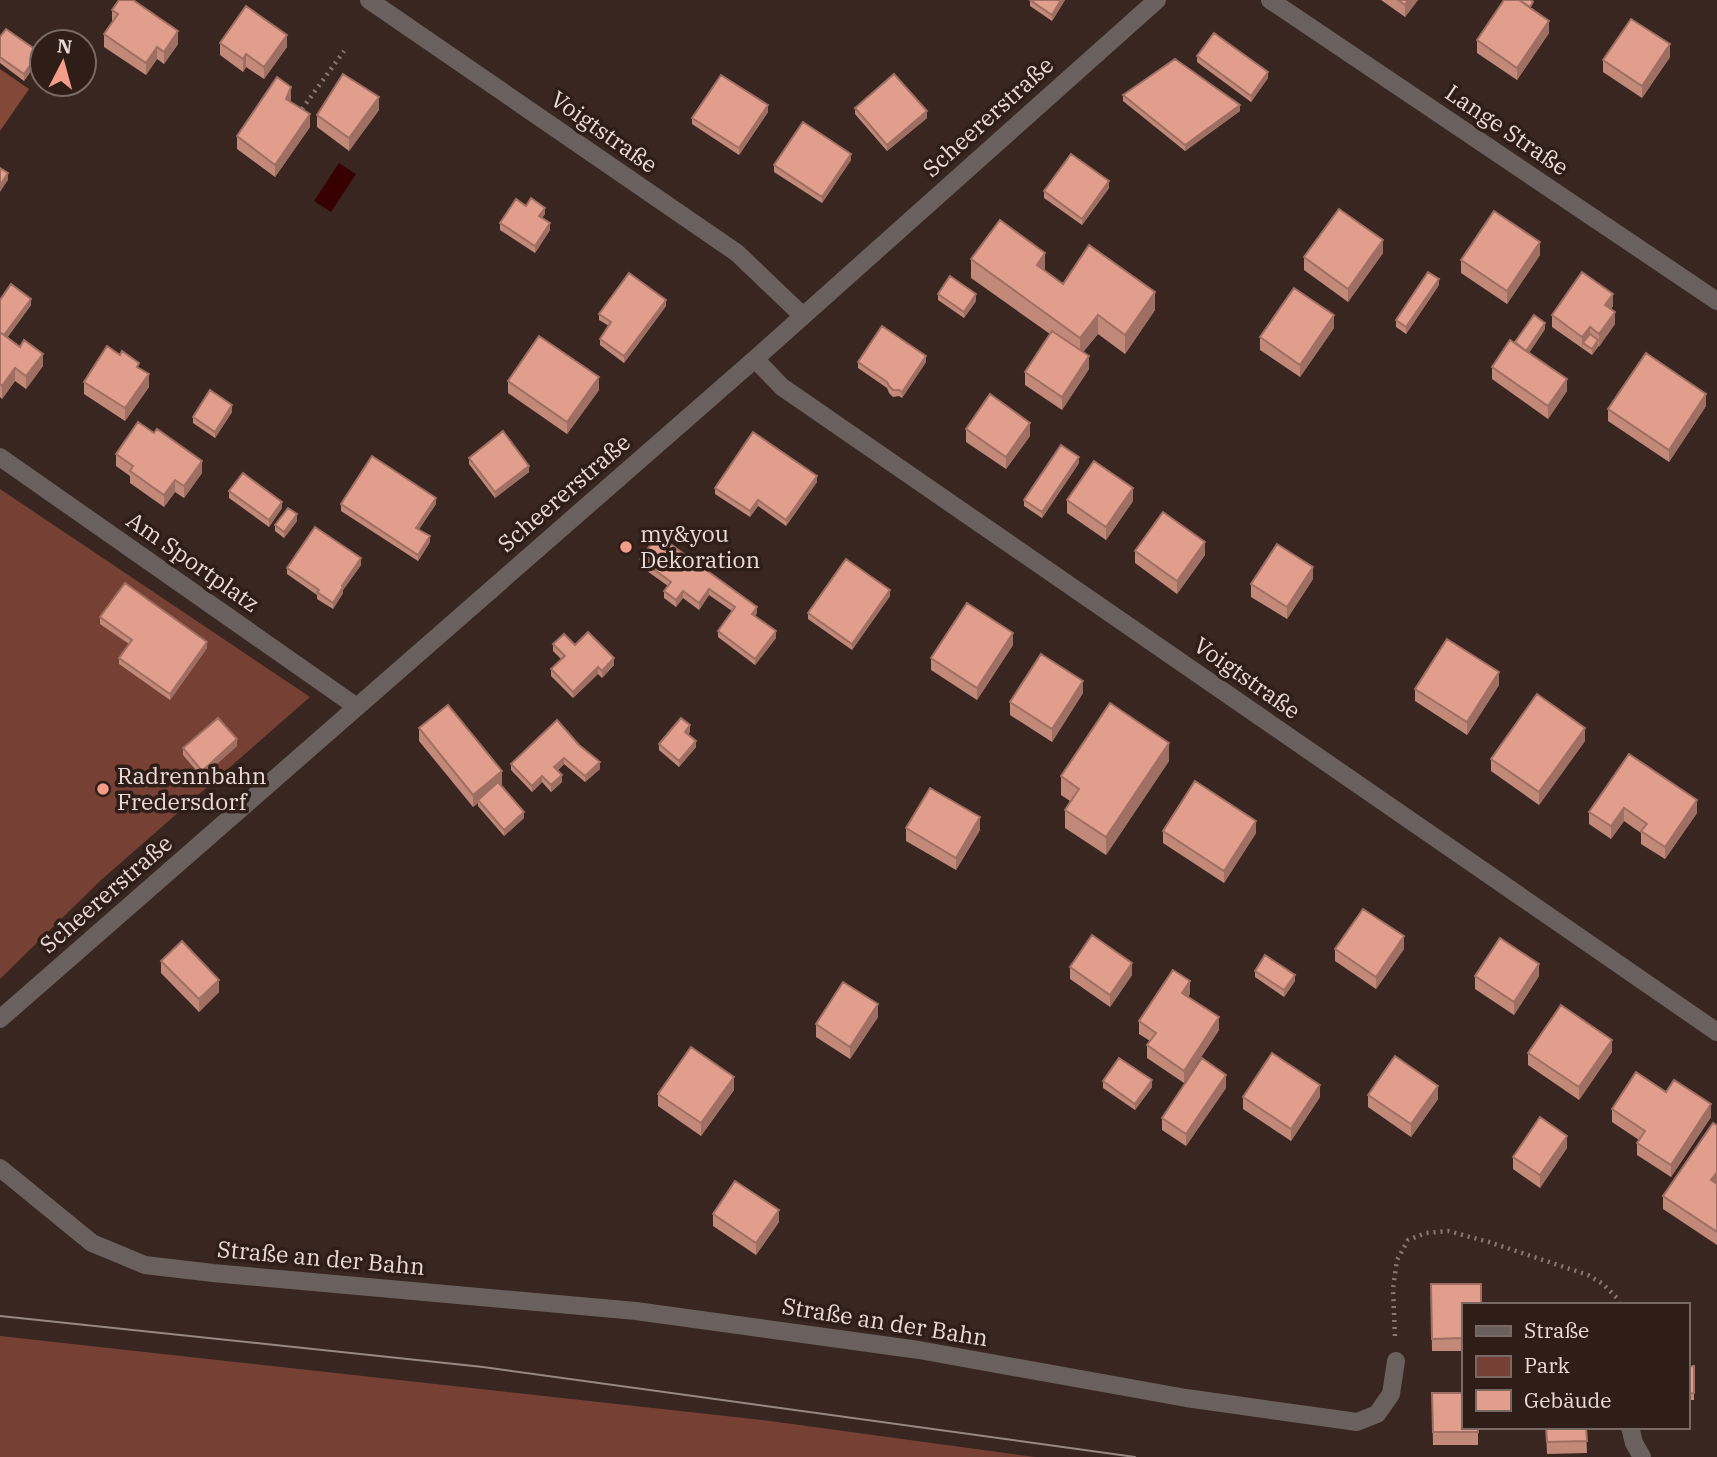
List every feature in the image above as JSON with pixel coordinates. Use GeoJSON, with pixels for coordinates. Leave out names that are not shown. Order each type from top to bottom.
{"type":"FeatureCollection","features":[{"type":"Feature","properties":{"kind":"street","name":"Voigtstraße"},"geometry":{"type":"LineString","coordinates":[[369,0],[737,253],[803,316]]}},
{"type":"Feature","properties":{"kind":"street","name":"Scheererstraße"},"geometry":{"type":"LineString","coordinates":[[0,1019],[755,359],[1157,0]]}},
{"type":"Feature","properties":{"kind":"street","name":"Lange Straße"},"geometry":{"type":"LineString","coordinates":[[1270,0],[1717,301]]}},
{"type":"Feature","properties":{"kind":"street","name":"Voigtstraße"},"geometry":{"type":"LineString","coordinates":[[755,359],[782,387],[1717,1032]]}},
{"type":"Feature","properties":{"kind":"street","name":"Am Sportplatz"},"geometry":{"type":"LineString","coordinates":[[0,457],[357,707]]}},
{"type":"Feature","properties":{"kind":"street","name":"Straße an der Bahn"},"geometry":{"type":"LineString","coordinates":[[0,1168],[92,1243],[145,1265],[636,1311],[919,1350],[1186,1398],[1357,1422],[1377,1414],[1391,1394],[1396,1361]]}},
{"type":"Feature","properties":{"kind":"street"},"geometry":{"type":"LineString","coordinates":[[1630,1429],[1642,1457]]}},
{"type":"Feature","properties":{"kind":"path"},"geometry":{"type":"LineString","coordinates":[[302,109],[344,51]]}},
{"type":"Feature","properties":{"kind":"path"},"geometry":{"type":"LineString","coordinates":[[1396,1361],[1393,1289],[1397,1260],[1408,1240],[1426,1233],[1448,1231],[1588,1275],[1604,1284],[1619,1303]]}},
{"type":"Feature","properties":{"kind":"green space","name":"Radrennbahn Fredersdorf"},"geometry":{"type":"Polygon","coordinates":[[[0,489],[310,697],[100,881],[0,979],[0,489]]]}},
{"type":"Feature","properties":{"kind":"green space"},"geometry":{"type":"Polygon","coordinates":[[[0,1336],[770,1421],[1035,1457],[0,1457],[0,1336]]]}},
{"type":"Feature","properties":{"kind":"shaded area"},"geometry":{"type":"Polygon","coordinates":[[[0,69],[28,90],[0,131],[0,69]]]}},
{"type":"Feature","properties":{"kind":"shaded area"},"geometry":{"type":"Polygon","coordinates":[[[339,163],[356,174],[331,212],[314,201],[339,163]]]}},
{"type":"Feature","properties":{"kind":"building"},"geometry":{"type":"Polygon","coordinates":[[[119,0],[133,0],[178,31],[164,52],[157,47],[146,63],[104,34],[118,14],[112,10],[119,0]]]}},
{"type":"Feature","properties":{"kind":"building"},"geometry":{"type":"Polygon","coordinates":[[[1030,0],[1061,0],[1052,15],[1030,0]]]}},
{"type":"Feature","properties":{"kind":"building"},"geometry":{"type":"Polygon","coordinates":[[[1504,0],[1519,0],[1549,21],[1517,68],[1477,40],[1504,0]]]}},
{"type":"Feature","properties":{"kind":"building"},"geometry":{"type":"Polygon","coordinates":[[[1519,0],[1531,0],[1533,2],[1530,7],[1519,0]]]}},
{"type":"Feature","properties":{"kind":"building"},"geometry":{"type":"Polygon","coordinates":[[[246,6],[287,35],[264,67],[246,54],[243,59],[220,43],[246,6]]]}},
{"type":"Feature","properties":{"kind":"building"},"geometry":{"type":"Polygon","coordinates":[[[1631,19],[1670,44],[1642,86],[1603,60],[1631,19]]]}},
{"type":"Feature","properties":{"kind":"building"},"geometry":{"type":"Polygon","coordinates":[[[6,29],[28,44],[28,68],[24,74],[0,57],[0,37],[6,29]]]}},
{"type":"Feature","properties":{"kind":"building"},"geometry":{"type":"Polygon","coordinates":[[[1214,33],[1268,72],[1251,96],[1197,56],[1214,33]]]}},
{"type":"Feature","properties":{"kind":"building"},"geometry":{"type":"Polygon","coordinates":[[[1175,59],[1240,105],[1185,145],[1123,95],[1175,59]]]}},
{"type":"Feature","properties":{"kind":"building"},"geometry":{"type":"Polygon","coordinates":[[[343,74],[379,97],[349,138],[317,115],[343,74]]]}},
{"type":"Feature","properties":{"kind":"building"},"geometry":{"type":"Polygon","coordinates":[[[894,74],[927,111],[887,145],[855,108],[894,74]]]}},
{"type":"Feature","properties":{"kind":"building"},"geometry":{"type":"Polygon","coordinates":[[[721,75],[768,105],[739,148],[692,118],[721,75]]]}},
{"type":"Feature","properties":{"kind":"building"},"geometry":{"type":"Polygon","coordinates":[[[277,77],[291,87],[286,99],[310,114],[275,165],[237,136],[277,77]]]}},
{"type":"Feature","properties":{"kind":"building"},"geometry":{"type":"Polygon","coordinates":[[[803,122],[851,154],[822,197],[774,165],[803,122]]]}},
{"type":"Feature","properties":{"kind":"building"},"geometry":{"type":"Polygon","coordinates":[[[1071,154],[1109,181],[1082,219],[1044,191],[1071,154]]]}},
{"type":"Feature","properties":{"kind":"building"},"geometry":{"type":"Polygon","coordinates":[[[0,168],[8,173],[0,186],[0,168]]]}},
{"type":"Feature","properties":{"kind":"building"},"geometry":{"type":"Polygon","coordinates":[[[531,198],[545,208],[539,216],[550,223],[535,246],[500,223],[516,199],[526,206],[531,198]]]}},
{"type":"Feature","properties":{"kind":"building"},"geometry":{"type":"Polygon","coordinates":[[[1339,209],[1383,240],[1348,289],[1304,257],[1339,209]]]}},
{"type":"Feature","properties":{"kind":"building"},"geometry":{"type":"Polygon","coordinates":[[[1494,211],[1540,242],[1507,291],[1461,260],[1494,211]]]}},
{"type":"Feature","properties":{"kind":"building"},"geometry":{"type":"Polygon","coordinates":[[[1000,220],[1045,253],[1037,265],[1063,284],[1089,245],[1155,292],[1125,335],[1098,315],[1080,338],[971,259],[1000,220]]]}},
{"type":"Feature","properties":{"kind":"building"},"geometry":{"type":"Polygon","coordinates":[[[1428,272],[1439,279],[1406,327],[1396,320],[1428,272]]]}},
{"type":"Feature","properties":{"kind":"building"},"geometry":{"type":"Polygon","coordinates":[[[1582,272],[1613,294],[1605,305],[1615,312],[1599,334],[1590,327],[1582,337],[1552,315],[1582,272]]]}},
{"type":"Feature","properties":{"kind":"building"},"geometry":{"type":"Polygon","coordinates":[[[629,273],[666,300],[624,356],[600,339],[611,322],[599,314],[629,273]]]}},
{"type":"Feature","properties":{"kind":"building"},"geometry":{"type":"Polygon","coordinates":[[[950,276],[976,294],[964,312],[938,294],[950,276]]]}},
{"type":"Feature","properties":{"kind":"building"},"geometry":{"type":"Polygon","coordinates":[[[11,284],[31,299],[4,335],[0,332],[0,300],[11,284]]]}},
{"type":"Feature","properties":{"kind":"building"},"geometry":{"type":"Polygon","coordinates":[[[1294,288],[1334,315],[1300,365],[1260,337],[1294,288]]]}},
{"type":"Feature","properties":{"kind":"building"},"geometry":{"type":"Polygon","coordinates":[[[1534,315],[1545,323],[1526,351],[1515,342],[1534,315]]]}},
{"type":"Feature","properties":{"kind":"building"},"geometry":{"type":"Polygon","coordinates":[[[882,326],[926,356],[902,392],[893,390],[887,382],[858,362],[882,326]]]}},
{"type":"Feature","properties":{"kind":"building"},"geometry":{"type":"Polygon","coordinates":[[[1052,331],[1089,356],[1062,397],[1025,372],[1052,331]]]}},
{"type":"Feature","properties":{"kind":"building"},"geometry":{"type":"Polygon","coordinates":[[[0,332],[20,347],[24,340],[43,354],[26,376],[15,368],[2,386],[0,384],[0,332]]]}},
{"type":"Feature","properties":{"kind":"building"},"geometry":{"type":"Polygon","coordinates":[[[1590,334],[1598,340],[1592,349],[1583,343],[1590,334]]]}},
{"type":"Feature","properties":{"kind":"building"},"geometry":{"type":"Polygon","coordinates":[[[539,336],[599,377],[567,422],[508,381],[539,336]]]}},
{"type":"Feature","properties":{"kind":"building"},"geometry":{"type":"Polygon","coordinates":[[[1510,340],[1567,379],[1548,406],[1492,367],[1510,340]]]}},
{"type":"Feature","properties":{"kind":"building"},"geometry":{"type":"Polygon","coordinates":[[[107,346],[120,355],[122,351],[139,363],[137,367],[149,374],[125,408],[84,382],[107,346]]]}},
{"type":"Feature","properties":{"kind":"building"},"geometry":{"type":"Polygon","coordinates":[[[1646,353],[1706,394],[1669,450],[1608,409],[1646,353]]]}},
{"type":"Feature","properties":{"kind":"building"},"geometry":{"type":"Polygon","coordinates":[[[210,390],[232,405],[215,432],[193,417],[210,390]]]}},
{"type":"Feature","properties":{"kind":"building"},"geometry":{"type":"Polygon","coordinates":[[[990,394],[1030,423],[1006,457],[966,429],[990,394]]]}},
{"type":"Feature","properties":{"kind":"building"},"geometry":{"type":"Polygon","coordinates":[[[138,422],[154,433],[157,429],[202,461],[184,486],[175,480],[164,495],[130,471],[133,466],[116,454],[138,422]]]}},
{"type":"Feature","properties":{"kind":"building"},"geometry":{"type":"Polygon","coordinates":[[[503,431],[529,466],[495,492],[469,458],[503,431]]]}},
{"type":"Feature","properties":{"kind":"building"},"geometry":{"type":"Polygon","coordinates":[[[753,432],[817,476],[786,520],[758,500],[750,511],[715,488],[753,432]]]}},
{"type":"Feature","properties":{"kind":"building"},"geometry":{"type":"Polygon","coordinates":[[[1061,445],[1079,457],[1042,512],[1024,500],[1061,445]]]}},
{"type":"Feature","properties":{"kind":"building"},"geometry":{"type":"Polygon","coordinates":[[[372,456],[436,498],[416,528],[430,536],[418,555],[341,504],[372,456]]]}},
{"type":"Feature","properties":{"kind":"building"},"geometry":{"type":"Polygon","coordinates":[[[1094,461],[1133,488],[1106,527],[1067,500],[1094,461]]]}},
{"type":"Feature","properties":{"kind":"building"},"geometry":{"type":"Polygon","coordinates":[[[243,473],[282,502],[269,520],[229,491],[243,473]]]}},
{"type":"Feature","properties":{"kind":"building"},"geometry":{"type":"Polygon","coordinates":[[[288,508],[297,514],[284,532],[275,525],[288,508]]]}},
{"type":"Feature","properties":{"kind":"building"},"geometry":{"type":"Polygon","coordinates":[[[1163,512],[1205,542],[1177,581],[1135,551],[1163,512]]]}},
{"type":"Feature","properties":{"kind":"building"},"geometry":{"type":"Polygon","coordinates":[[[315,527],[361,558],[333,603],[287,568],[315,527]]]}},
{"type":"Feature","properties":{"kind":"building"},"geometry":{"type":"Polygon","coordinates":[[[658,535],[757,607],[752,614],[776,631],[755,659],[718,631],[735,607],[709,589],[699,603],[683,591],[676,600],[664,591],[671,582],[640,559],[658,535]]]}},
{"type":"Feature","properties":{"kind":"building"},"geometry":{"type":"Polygon","coordinates":[[[1277,544],[1313,567],[1287,607],[1251,584],[1277,544]]]}},
{"type":"Feature","properties":{"kind":"building"},"geometry":{"type":"Polygon","coordinates":[[[846,559],[890,590],[852,644],[808,613],[846,559]]]}},
{"type":"Feature","properties":{"kind":"building"},"geometry":{"type":"Polygon","coordinates":[[[125,583],[207,642],[170,694],[119,658],[132,640],[100,617],[125,583]]]}},
{"type":"Feature","properties":{"kind":"building"},"geometry":{"type":"Polygon","coordinates":[[[967,603],[1013,633],[977,688],[931,658],[967,603]]]}},
{"type":"Feature","properties":{"kind":"building"},"geometry":{"type":"Polygon","coordinates":[[[588,632],[614,658],[602,671],[598,667],[573,692],[551,669],[565,656],[553,644],[564,634],[575,645],[588,632]]]}},
{"type":"Feature","properties":{"kind":"building"},"geometry":{"type":"Polygon","coordinates":[[[1447,639],[1499,672],[1467,722],[1415,689],[1447,639]]]}},
{"type":"Feature","properties":{"kind":"building"},"geometry":{"type":"Polygon","coordinates":[[[1041,654],[1083,681],[1052,729],[1010,702],[1041,654]]]}},
{"type":"Feature","properties":{"kind":"building"},"geometry":{"type":"Polygon","coordinates":[[[1537,694],[1585,728],[1539,792],[1491,759],[1537,694]]]}},
{"type":"Feature","properties":{"kind":"building"},"geometry":{"type":"Polygon","coordinates":[[[1110,703],[1169,743],[1106,837],[1065,810],[1079,789],[1061,776],[1110,703]]]}},
{"type":"Feature","properties":{"kind":"building"},"geometry":{"type":"Polygon","coordinates":[[[448,705],[502,771],[473,795],[419,728],[448,705]]]}},
{"type":"Feature","properties":{"kind":"building"},"geometry":{"type":"Polygon","coordinates":[[[218,718],[237,739],[202,771],[183,748],[218,718]]]}},
{"type":"Feature","properties":{"kind":"building"},"geometry":{"type":"Polygon","coordinates":[[[681,718],[690,725],[685,732],[696,741],[679,761],[659,744],[681,718]]]}},
{"type":"Feature","properties":{"kind":"building"},"geometry":{"type":"Polygon","coordinates":[[[557,720],[579,745],[600,762],[585,776],[564,758],[554,767],[562,775],[551,785],[542,776],[532,786],[511,764],[557,720]]]}},
{"type":"Feature","properties":{"kind":"building"},"geometry":{"type":"Polygon","coordinates":[[[1629,754],[1697,800],[1665,847],[1641,831],[1647,824],[1624,808],[1611,826],[1589,812],[1629,754]]]}},
{"type":"Feature","properties":{"kind":"building"},"geometry":{"type":"Polygon","coordinates":[[[1195,781],[1256,821],[1224,871],[1163,831],[1195,781]]]}},
{"type":"Feature","properties":{"kind":"building"},"geometry":{"type":"Polygon","coordinates":[[[498,782],[524,812],[504,830],[478,800],[498,782]]]}},
{"type":"Feature","properties":{"kind":"building"},"geometry":{"type":"Polygon","coordinates":[[[930,788],[980,817],[956,858],[906,828],[930,788]]]}},
{"type":"Feature","properties":{"kind":"building"},"geometry":{"type":"Polygon","coordinates":[[[1363,909],[1404,936],[1376,977],[1335,949],[1363,909]]]}},
{"type":"Feature","properties":{"kind":"building"},"geometry":{"type":"Polygon","coordinates":[[[1092,935],[1132,963],[1110,995],[1070,967],[1092,935]]]}},
{"type":"Feature","properties":{"kind":"building"},"geometry":{"type":"Polygon","coordinates":[[[1500,938],[1539,964],[1514,1002],[1475,976],[1500,938]]]}},
{"type":"Feature","properties":{"kind":"building"},"geometry":{"type":"Polygon","coordinates":[[[182,941],[219,980],[199,999],[161,961],[182,941]]]}},
{"type":"Feature","properties":{"kind":"building"},"geometry":{"type":"Polygon","coordinates":[[[1265,955],[1295,975],[1284,990],[1255,971],[1265,955]]]}},
{"type":"Feature","properties":{"kind":"building"},"geometry":{"type":"Polygon","coordinates":[[[1173,970],[1190,981],[1182,993],[1219,1017],[1184,1071],[1147,1045],[1156,1033],[1139,1021],[1173,970]]]}},
{"type":"Feature","properties":{"kind":"building"},"geometry":{"type":"Polygon","coordinates":[[[843,982],[878,1004],[850,1047],[816,1024],[843,982]]]}},
{"type":"Feature","properties":{"kind":"building"},"geometry":{"type":"Polygon","coordinates":[[[1561,1005],[1612,1040],[1579,1087],[1528,1053],[1561,1005]]]}},
{"type":"Feature","properties":{"kind":"building"},"geometry":{"type":"Polygon","coordinates":[[[691,1047],[734,1077],[701,1123],[658,1094],[691,1047]]]}},
{"type":"Feature","properties":{"kind":"building"},"geometry":{"type":"Polygon","coordinates":[[[1272,1053],[1320,1085],[1291,1129],[1243,1097],[1272,1053]]]}},
{"type":"Feature","properties":{"kind":"building"},"geometry":{"type":"Polygon","coordinates":[[[1395,1056],[1438,1086],[1411,1124],[1368,1095],[1395,1056]]]}},
{"type":"Feature","properties":{"kind":"building"},"geometry":{"type":"Polygon","coordinates":[[[1119,1058],[1152,1080],[1135,1104],[1103,1081],[1119,1058]]]}},
{"type":"Feature","properties":{"kind":"building"},"geometry":{"type":"Polygon","coordinates":[[[1202,1058],[1226,1075],[1186,1134],[1162,1118],[1202,1058]]]}},
{"type":"Feature","properties":{"kind":"building"},"geometry":{"type":"Polygon","coordinates":[[[1636,1072],[1666,1092],[1674,1080],[1711,1104],[1671,1165],[1637,1143],[1645,1131],[1612,1109],[1636,1072]]]}},
{"type":"Feature","properties":{"kind":"building"},"geometry":{"type":"Polygon","coordinates":[[[1540,1117],[1567,1136],[1540,1175],[1513,1157],[1540,1117]]]}},
{"type":"Feature","properties":{"kind":"building"},"geometry":{"type":"Polygon","coordinates":[[[1713,1123],[1717,1125],[1717,1172],[1711,1180],[1717,1184],[1717,1232],[1663,1196],[1713,1123]]]}},
{"type":"Feature","properties":{"kind":"building"},"geometry":{"type":"Polygon","coordinates":[[[735,1181],[779,1210],[756,1243],[713,1214],[735,1181]]]}},
{"type":"Feature","properties":{"kind":"building"},"geometry":{"type":"Polygon","coordinates":[[[1431,1284],[1481,1284],[1481,1303],[1462,1303],[1462,1338],[1432,1339],[1431,1284]]]}},
{"type":"Feature","properties":{"kind":"building"},"geometry":{"type":"Polygon","coordinates":[[[1694,1366],[1694,1393],[1689,1394],[1689,1367],[1694,1366]]]}},
{"type":"Feature","properties":{"kind":"building"},"geometry":{"type":"Polygon","coordinates":[[[1432,1393],[1462,1393],[1462,1429],[1478,1429],[1478,1432],[1433,1432],[1432,1393]]]}},
{"type":"Feature","properties":{"kind":"building"},"geometry":{"type":"Polygon","coordinates":[[[1546,1429],[1586,1429],[1587,1441],[1547,1442],[1546,1429]]]}},
{"type":"Feature","properties":{"kind":"tram line"},"geometry":{"type":"LineString","coordinates":[[0,1316],[483,1367],[1135,1457]]}},
{"type":"Feature","properties":{"kind":"place","name":"my&you Dekoration"},"geometry":{"type":"Point","coordinates":[626,547]}},
{"type":"Feature","properties":{"kind":"place","name":"Radrennbahn Fredersdorf"},"geometry":{"type":"Point","coordinates":[103,789]}}]}
